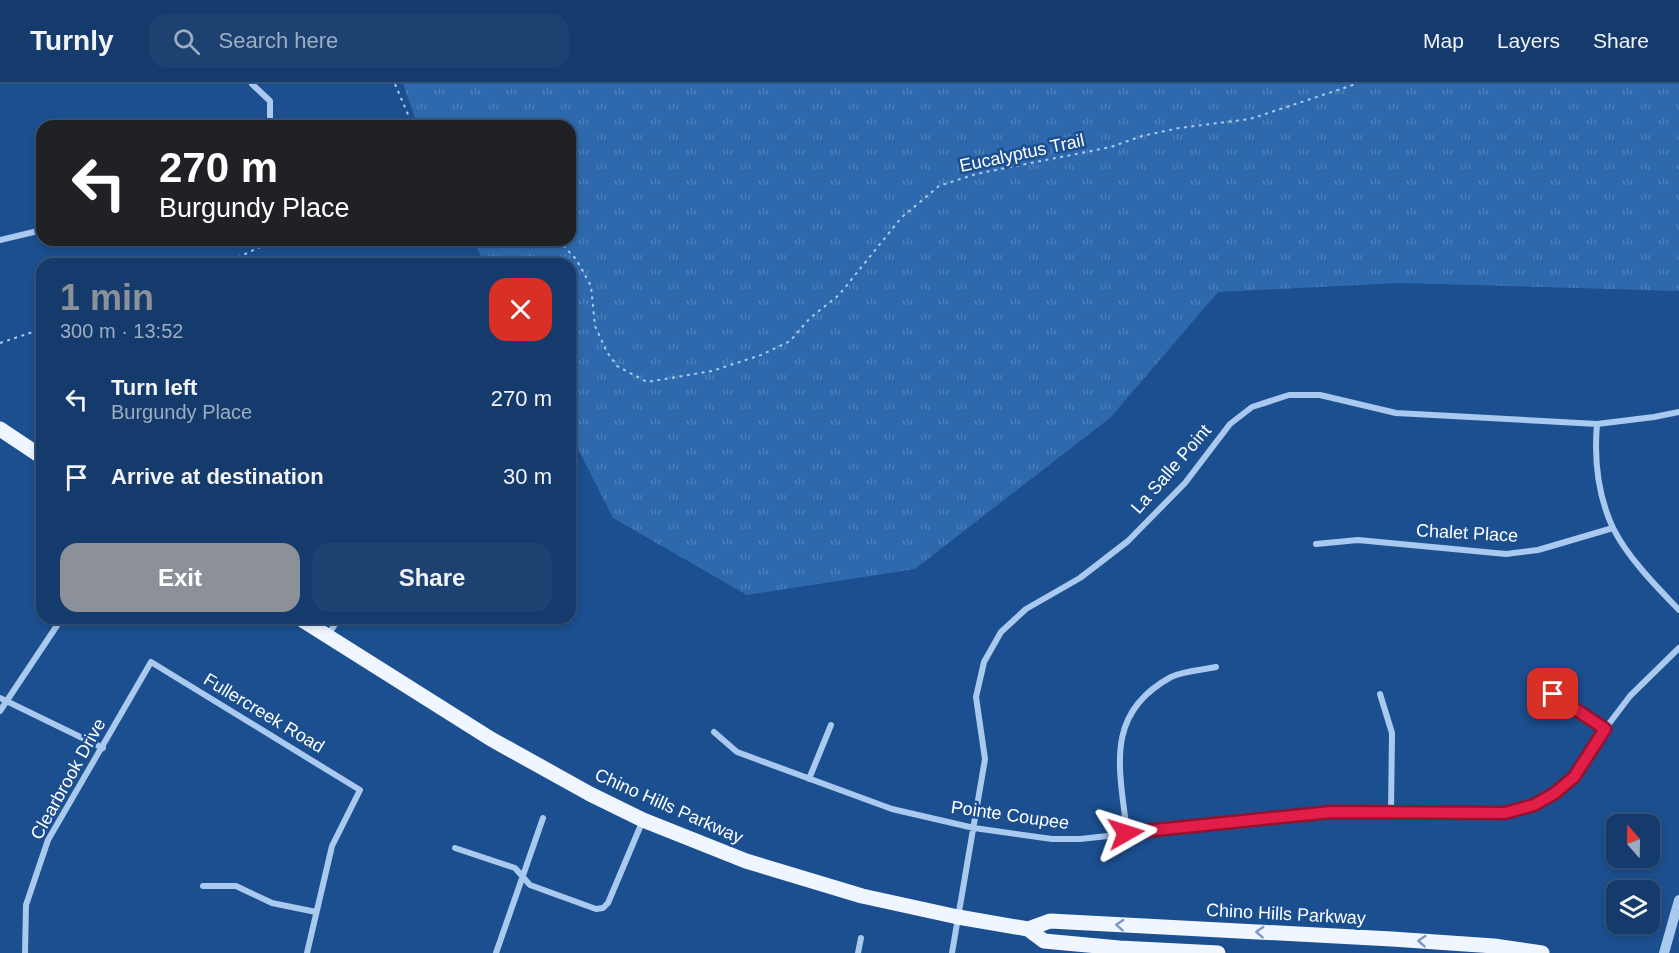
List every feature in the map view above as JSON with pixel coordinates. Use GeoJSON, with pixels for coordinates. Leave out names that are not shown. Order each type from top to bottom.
{"type":"FeatureCollection","features":[{"type":"Feature","properties":{"kind":"main road"},"geometry":{"type":"LineString","coordinates":[[0,429],[36,453]]}},
{"type":"Feature","properties":{"kind":"main road","name":"Chino Hills Parkway"},"geometry":{"type":"LineString","coordinates":[[308,624],[491,739],[590,794],[643,820],[746,861],[834,888],[958,917],[1028,928],[1050,921],[1392,939],[1494,946],[1542,953]]}},
{"type":"Feature","properties":{"kind":"main road","name":"Chino Hills Parkway"},"geometry":{"type":"LineString","coordinates":[[1028,928],[1044,941],[1119,948],[1218,953]]}},
{"type":"Feature","properties":{"kind":"street"},"geometry":{"type":"LineString","coordinates":[[252,84],[270,101],[270,120]]}},
{"type":"Feature","properties":{"kind":"street"},"geometry":{"type":"LineString","coordinates":[[0,240],[36,231]]}},
{"type":"Feature","properties":{"kind":"street","name":"La Salle Point"},"geometry":{"type":"LineString","coordinates":[[952,953],[985,759],[976,697],[984,662],[1000,632],[1026,609],[1080,578],[1128,541],[1185,483],[1230,424],[1252,407],[1289,395],[1320,395],[1396,413],[1597,424],[1679,412]]}},
{"type":"Feature","properties":{"kind":"street"},"geometry":{"type":"LineString","coordinates":[[1597,424],[1594,455],[1601,492],[1613,528],[1642,570],[1679,610]]}},
{"type":"Feature","properties":{"kind":"street","name":"Chalet Place"},"geometry":{"type":"LineString","coordinates":[[1316,544],[1358,540],[1506,554],[1538,550],[1613,528]]}},
{"type":"Feature","properties":{"kind":"street"},"geometry":{"type":"LineString","coordinates":[[0,711],[3,700],[58,624]]}},
{"type":"Feature","properties":{"kind":"street"},"geometry":{"type":"LineString","coordinates":[[327,637],[335,624]]}},
{"type":"Feature","properties":{"kind":"street","name":"Pointe Coupee"},"geometry":{"type":"LineString","coordinates":[[714,732],[737,752],[892,809],[974,828],[1052,839],[1080,839],[1331,812],[1505,813],[1534,805],[1555,793],[1574,777],[1630,696],[1679,648]]}},
{"type":"Feature","properties":{"kind":"street","name":"Clearbrook Drive"},"geometry":{"type":"LineString","coordinates":[[25,953],[26,905],[48,840],[151,662]]}},
{"type":"Feature","properties":{"kind":"street","name":"Fullercreek Road"},"geometry":{"type":"LineString","coordinates":[[151,662],[360,790],[332,846],[316,912]]}},
{"type":"Feature","properties":{"kind":"street"},"geometry":{"type":"LineString","coordinates":[[1126,833],[1119,757],[1124,726],[1142,697],[1172,676],[1216,667]]}},
{"type":"Feature","properties":{"kind":"street"},"geometry":{"type":"LineString","coordinates":[[1536,683],[1605,729]]}},
{"type":"Feature","properties":{"kind":"street"},"geometry":{"type":"LineString","coordinates":[[1380,694],[1392,733],[1391,812]]}},
{"type":"Feature","properties":{"kind":"street"},"geometry":{"type":"LineString","coordinates":[[3,700],[103,748]]}},
{"type":"Feature","properties":{"kind":"street"},"geometry":{"type":"LineString","coordinates":[[809,779],[831,725]]}},
{"type":"Feature","properties":{"kind":"street"},"geometry":{"type":"LineString","coordinates":[[496,953],[543,818]]}},
{"type":"Feature","properties":{"kind":"street"},"geometry":{"type":"LineString","coordinates":[[454,848],[515,868],[530,885],[596,909],[603,908],[608,903],[643,820]]}},
{"type":"Feature","properties":{"kind":"street"},"geometry":{"type":"LineString","coordinates":[[203,886],[236,886],[272,903],[316,912],[307,953]]}},
{"type":"Feature","properties":{"kind":"street"},"geometry":{"type":"LineString","coordinates":[[1664,953],[1679,900]]}},
{"type":"Feature","properties":{"kind":"street"},"geometry":{"type":"LineString","coordinates":[[858,953],[861,938]]}},
{"type":"Feature","properties":{"kind":"path"},"geometry":{"type":"LineString","coordinates":[[395,84],[410,120]]}},
{"type":"Feature","properties":{"kind":"path","name":"Eucalyptus Trail"},"geometry":{"type":"LineString","coordinates":[[576,259],[591,286],[595,326],[607,352],[617,366],[647,382],[712,371],[760,355],[790,341],[810,318],[839,296],[901,218],[939,186],[976,174],[1111,147],[1142,136],[1179,128],[1250,119],[1356,84]]}},
{"type":"Feature","properties":{"kind":"path"},"geometry":{"type":"LineString","coordinates":[[237,258],[262,246]]}},
{"type":"Feature","properties":{"kind":"path","name":"Eucalyptus Trail"},"geometry":{"type":"LineString","coordinates":[[564,246],[575,258]]}},
{"type":"Feature","properties":{"kind":"path"},"geometry":{"type":"LineString","coordinates":[[0,343],[36,331]]}},
{"type":"Feature","properties":{"kind":"green space"},"geometry":{"type":"Polygon","coordinates":[[[403,84],[1679,84],[1679,291],[1400,283],[1218,292],[1110,418],[915,569],[747,595],[613,518],[576,445],[576,258],[482,258],[476,246],[576,246],[576,120],[416,120],[403,84]]]}},
{"type":"Feature","properties":{"kind":"route"},"geometry":{"type":"LineString","coordinates":[[1126,833],[1331,812],[1505,813],[1534,805],[1555,793],[1574,777],[1605,729],[1553,694]]}}]}
